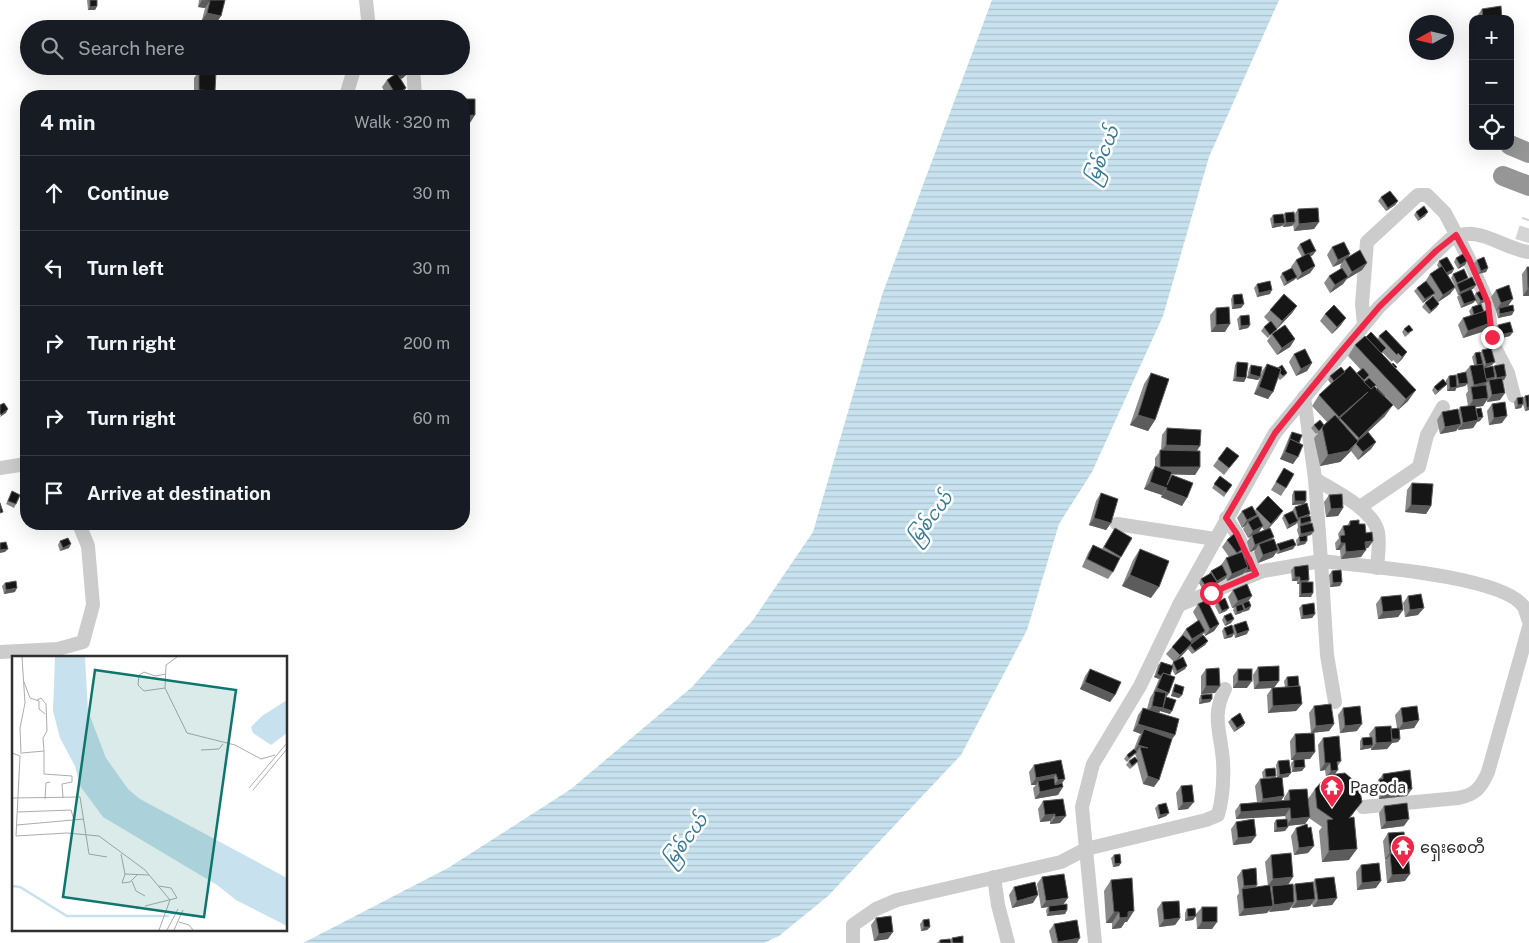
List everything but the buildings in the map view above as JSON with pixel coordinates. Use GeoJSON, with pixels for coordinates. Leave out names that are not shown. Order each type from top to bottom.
{"type":"FeatureCollection","features":[{"type":"Feature","properties":{"kind":"highway"},"geometry":{"type":"LineString","coordinates":[[1514,147],[1529,153]]}},
{"type":"Feature","properties":{"kind":"highway"},"geometry":{"type":"LineString","coordinates":[[1503,176],[1529,186]]}},
{"type":"Feature","properties":{"kind":"street"},"geometry":{"type":"LineString","coordinates":[[366,0],[368,20]]}},
{"type":"Feature","properties":{"kind":"street"},"geometry":{"type":"LineString","coordinates":[[348,90],[352,75]]}},
{"type":"Feature","properties":{"kind":"street"},"geometry":{"type":"LineString","coordinates":[[413,75],[414,90]]}},
{"type":"Feature","properties":{"kind":"street"},"geometry":{"type":"LineString","coordinates":[[1364,324],[1362,304],[1368,242],[1418,195],[1427,195],[1448,218],[1469,259],[1488,303],[1492,342],[1508,373],[1514,396]]}},
{"type":"Feature","properties":{"kind":"street"},"geometry":{"type":"LineString","coordinates":[[1094,943],[1082,807],[1093,764],[1140,686],[1179,605],[1275,433],[1364,324],[1436,251],[1456,235],[1468,234],[1489,237],[1524,248]]}},
{"type":"Feature","properties":{"kind":"street"},"geometry":{"type":"LineString","coordinates":[[1304,396],[1315,479],[1326,655],[1335,702]]}},
{"type":"Feature","properties":{"kind":"street"},"geometry":{"type":"LineString","coordinates":[[1360,507],[1419,467],[1427,434],[1443,407]]}},
{"type":"Feature","properties":{"kind":"street"},"geometry":{"type":"LineString","coordinates":[[0,468],[20,465]]}},
{"type":"Feature","properties":{"kind":"street"},"geometry":{"type":"LineString","coordinates":[[1315,479],[1360,507],[1377,530],[1377,568]]}},
{"type":"Feature","properties":{"kind":"street"},"geometry":{"type":"LineString","coordinates":[[1226,518],[1237,534],[1256,574]]}},
{"type":"Feature","properties":{"kind":"street"},"geometry":{"type":"LineString","coordinates":[[1117,524],[1215,539]]}},
{"type":"Feature","properties":{"kind":"street"},"geometry":{"type":"LineString","coordinates":[[0,652],[58,649],[83,642],[93,605],[88,546],[82,530]]}},
{"type":"Feature","properties":{"kind":"street"},"geometry":{"type":"LineString","coordinates":[[1179,605],[1256,574],[1321,561],[1412,571],[1487,586],[1509,595],[1523,606],[1529,621]]}},
{"type":"Feature","properties":{"kind":"street"},"geometry":{"type":"LineString","coordinates":[[1363,807],[1472,796],[1482,787],[1488,772],[1529,627]]}},
{"type":"Feature","properties":{"kind":"street"},"geometry":{"type":"LineString","coordinates":[[853,943],[853,925],[876,909],[897,900],[1061,862],[1086,849],[1206,820],[1218,815],[1222,800],[1223,761],[1216,720],[1219,702],[1225,690]]}},
{"type":"Feature","properties":{"kind":"street"},"geometry":{"type":"LineString","coordinates":[[994,877],[998,905],[1008,943]]}},
{"type":"Feature","properties":{"kind":"water","name":"မြစ်ငယ်"},"geometry":{"type":"Polygon","coordinates":[[[992,0],[1279,0],[1209,157],[1163,316],[1092,472],[1059,524],[1027,630],[961,755],[828,896],[779,936],[764,943],[303,943],[448,868],[571,789],[692,687],[753,620],[813,532],[882,295],[992,0]]]}},
{"type":"Feature","properties":{"kind":"tunnel"},"geometry":{"type":"LineString","coordinates":[[1522,241],[1529,219]]}},
{"type":"Feature","properties":{"kind":"place","name":"Pagoda"},"geometry":{"type":"Point","coordinates":[1332,808]}},
{"type":"Feature","properties":{"kind":"place","name":"ရှေးစေတီ"},"geometry":{"type":"Point","coordinates":[1403,868]}},
{"type":"Feature","properties":{"kind":"route"},"geometry":{"type":"LineString","coordinates":[[1211,593],[1256,574],[1237,534],[1226,518],[1275,433],[1379,307],[1436,251],[1456,235],[1469,259],[1488,303],[1492,337]]}}]}
